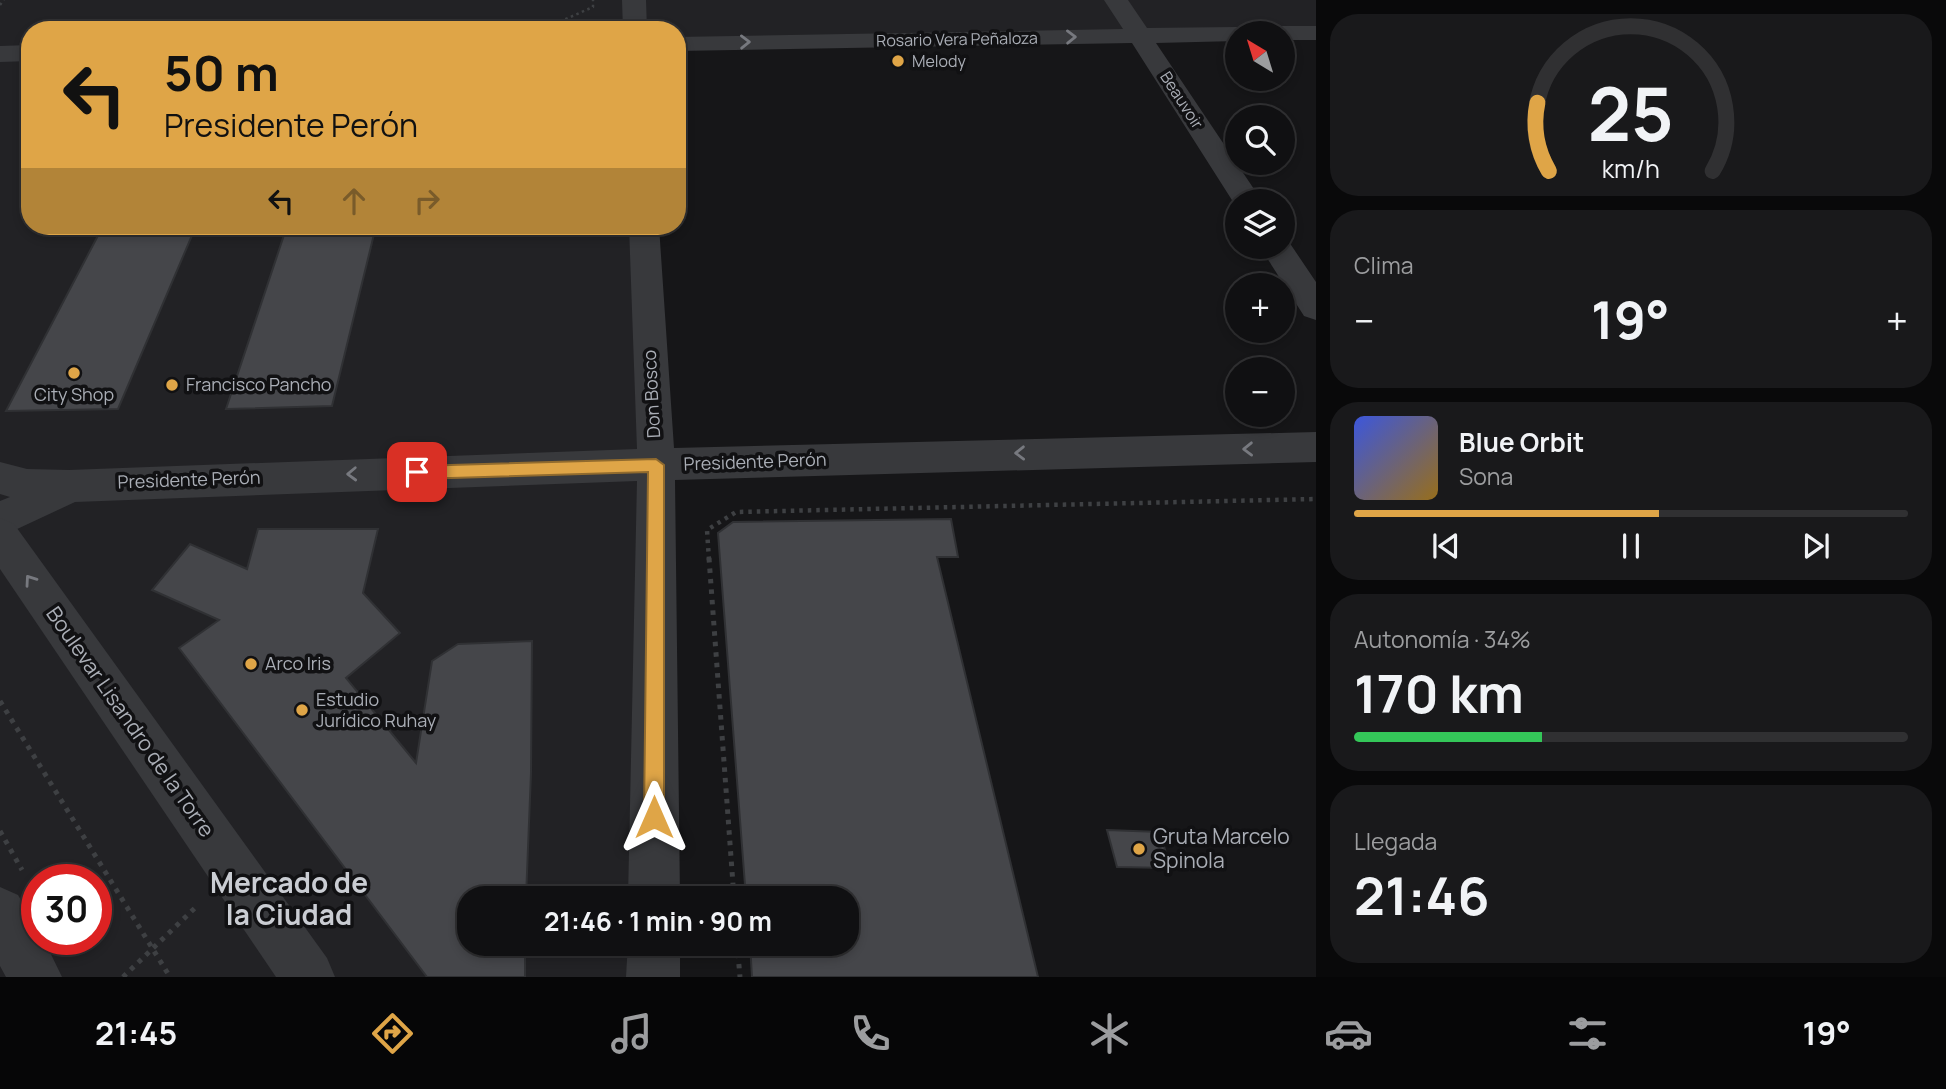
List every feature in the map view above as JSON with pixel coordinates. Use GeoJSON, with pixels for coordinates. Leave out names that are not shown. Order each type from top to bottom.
{"type":"FeatureCollection","features":[{"type":"Feature","properties":{"kind":"street"},"geometry":{"type":"LineString","coordinates":[[634,0],[635,21]]}},
{"type":"Feature","properties":{"kind":"street","name":"Beauvoir"},"geometry":{"type":"LineString","coordinates":[[1116,0],[1239,189]]}},
{"type":"Feature","properties":{"kind":"street"},"geometry":{"type":"LineString","coordinates":[[1295,33],[1316,33]]}},
{"type":"Feature","properties":{"kind":"street","name":"Rosario Vera Peñaloza"},"geometry":{"type":"LineString","coordinates":[[686,44],[1225,34]]}},
{"type":"Feature","properties":{"kind":"street"},"geometry":{"type":"LineString","coordinates":[[0,54],[21,53]]}},
{"type":"Feature","properties":{"kind":"street","name":"Don Bosco"},"geometry":{"type":"LineString","coordinates":[[644,235],[656,465],[654,886]]}},
{"type":"Feature","properties":{"kind":"street"},"geometry":{"type":"LineString","coordinates":[[1284,259],[1316,308]]}},
{"type":"Feature","properties":{"kind":"street","name":"Presidente Perón"},"geometry":{"type":"LineString","coordinates":[[0,478],[27,485],[69,486],[246,477],[954,455],[1316,447]]}},
{"type":"Feature","properties":{"kind":"street","name":"Presidente Perón"},"geometry":{"type":"LineString","coordinates":[[0,520],[69,486]]}},
{"type":"Feature","properties":{"kind":"street","name":"Boulevar Lisandro de la Torre"},"geometry":{"type":"LineString","coordinates":[[0,536],[308,977]]}},
{"type":"Feature","properties":{"kind":"street"},"geometry":{"type":"LineString","coordinates":[[12,894],[35,977]]}},
{"type":"Feature","properties":{"kind":"street"},"geometry":{"type":"LineString","coordinates":[[653,977],[654,956]]}},
{"type":"Feature","properties":{"kind":"path"},"geometry":{"type":"LineString","coordinates":[[561,21],[593,7],[593,0]]}},
{"type":"Feature","properties":{"kind":"path"},"geometry":{"type":"LineString","coordinates":[[733,886],[707,530],[736,512],[1316,499]]}},
{"type":"Feature","properties":{"kind":"path"},"geometry":{"type":"LineString","coordinates":[[0,701],[170,977]]}},
{"type":"Feature","properties":{"kind":"path"},"geometry":{"type":"LineString","coordinates":[[0,831],[12,894]]}},
{"type":"Feature","properties":{"kind":"path"},"geometry":{"type":"LineString","coordinates":[[123,977],[200,904]]}},
{"type":"Feature","properties":{"kind":"path"},"geometry":{"type":"LineString","coordinates":[[738,956],[740,977]]}},
{"type":"Feature","properties":{"kind":"shaded area"},"geometry":{"type":"Polygon","coordinates":[[[0,0],[1316,0],[1316,33],[1295,33],[1295,21],[1225,21],[1225,35],[686,44],[686,21],[21,21],[21,235],[644,235],[656,465],[654,886],[457,886],[457,956],[654,956],[653,977],[0,977],[0,0]]]}},
{"type":"Feature","properties":{"kind":"building"},"geometry":{"type":"Polygon","coordinates":[[[98,235],[192,235],[118,409],[6,411],[98,235]]]}},
{"type":"Feature","properties":{"kind":"building"},"geometry":{"type":"Polygon","coordinates":[[[284,235],[374,235],[332,406],[226,409],[284,235]]]}},
{"type":"Feature","properties":{"kind":"building"},"geometry":{"type":"Polygon","coordinates":[[[951,519],[958,557],[937,557],[1038,977],[752,977],[751,956],[859,956],[859,886],[745,886],[718,533],[733,522],[951,519]]]}},
{"type":"Feature","properties":{"kind":"building"},"geometry":{"type":"Polygon","coordinates":[[[258,529],[378,529],[363,593],[400,633],[346,678],[416,763],[432,661],[458,644],[532,641],[526,886],[457,886],[457,956],[525,956],[525,977],[427,977],[179,648],[219,620],[152,590],[190,544],[247,569],[258,529]]]}},
{"type":"Feature","properties":{"kind":"building"},"geometry":{"type":"Polygon","coordinates":[[[1107,830],[1160,832],[1170,868],[1117,867],[1107,830]]]}},
{"type":"Feature","properties":{"kind":"place","name":"Melody"},"geometry":{"type":"Point","coordinates":[898,61]}},
{"type":"Feature","properties":{"kind":"place","name":"City Shop"},"geometry":{"type":"Point","coordinates":[74,373]}},
{"type":"Feature","properties":{"kind":"place","name":"Francisco Pancho"},"geometry":{"type":"Point","coordinates":[172,385]}},
{"type":"Feature","properties":{"kind":"place","name":"Arco Iris"},"geometry":{"type":"Point","coordinates":[251,664]}},
{"type":"Feature","properties":{"kind":"place","name":"Estudio Jurídico Ruhay"},"geometry":{"type":"Point","coordinates":[302,710]}},
{"type":"Feature","properties":{"kind":"place","name":"Gruta Marcelo Spinola"},"geometry":{"type":"Point","coordinates":[1139,849]}},
{"type":"Feature","properties":{"kind":"district","name":"Mercado de la Ciudad"},"geometry":{"type":"Point","coordinates":[289,899]}},
{"type":"Feature","properties":{"kind":"route"},"geometry":{"type":"LineString","coordinates":[[417,472],[656,465],[654,817]]}}]}
